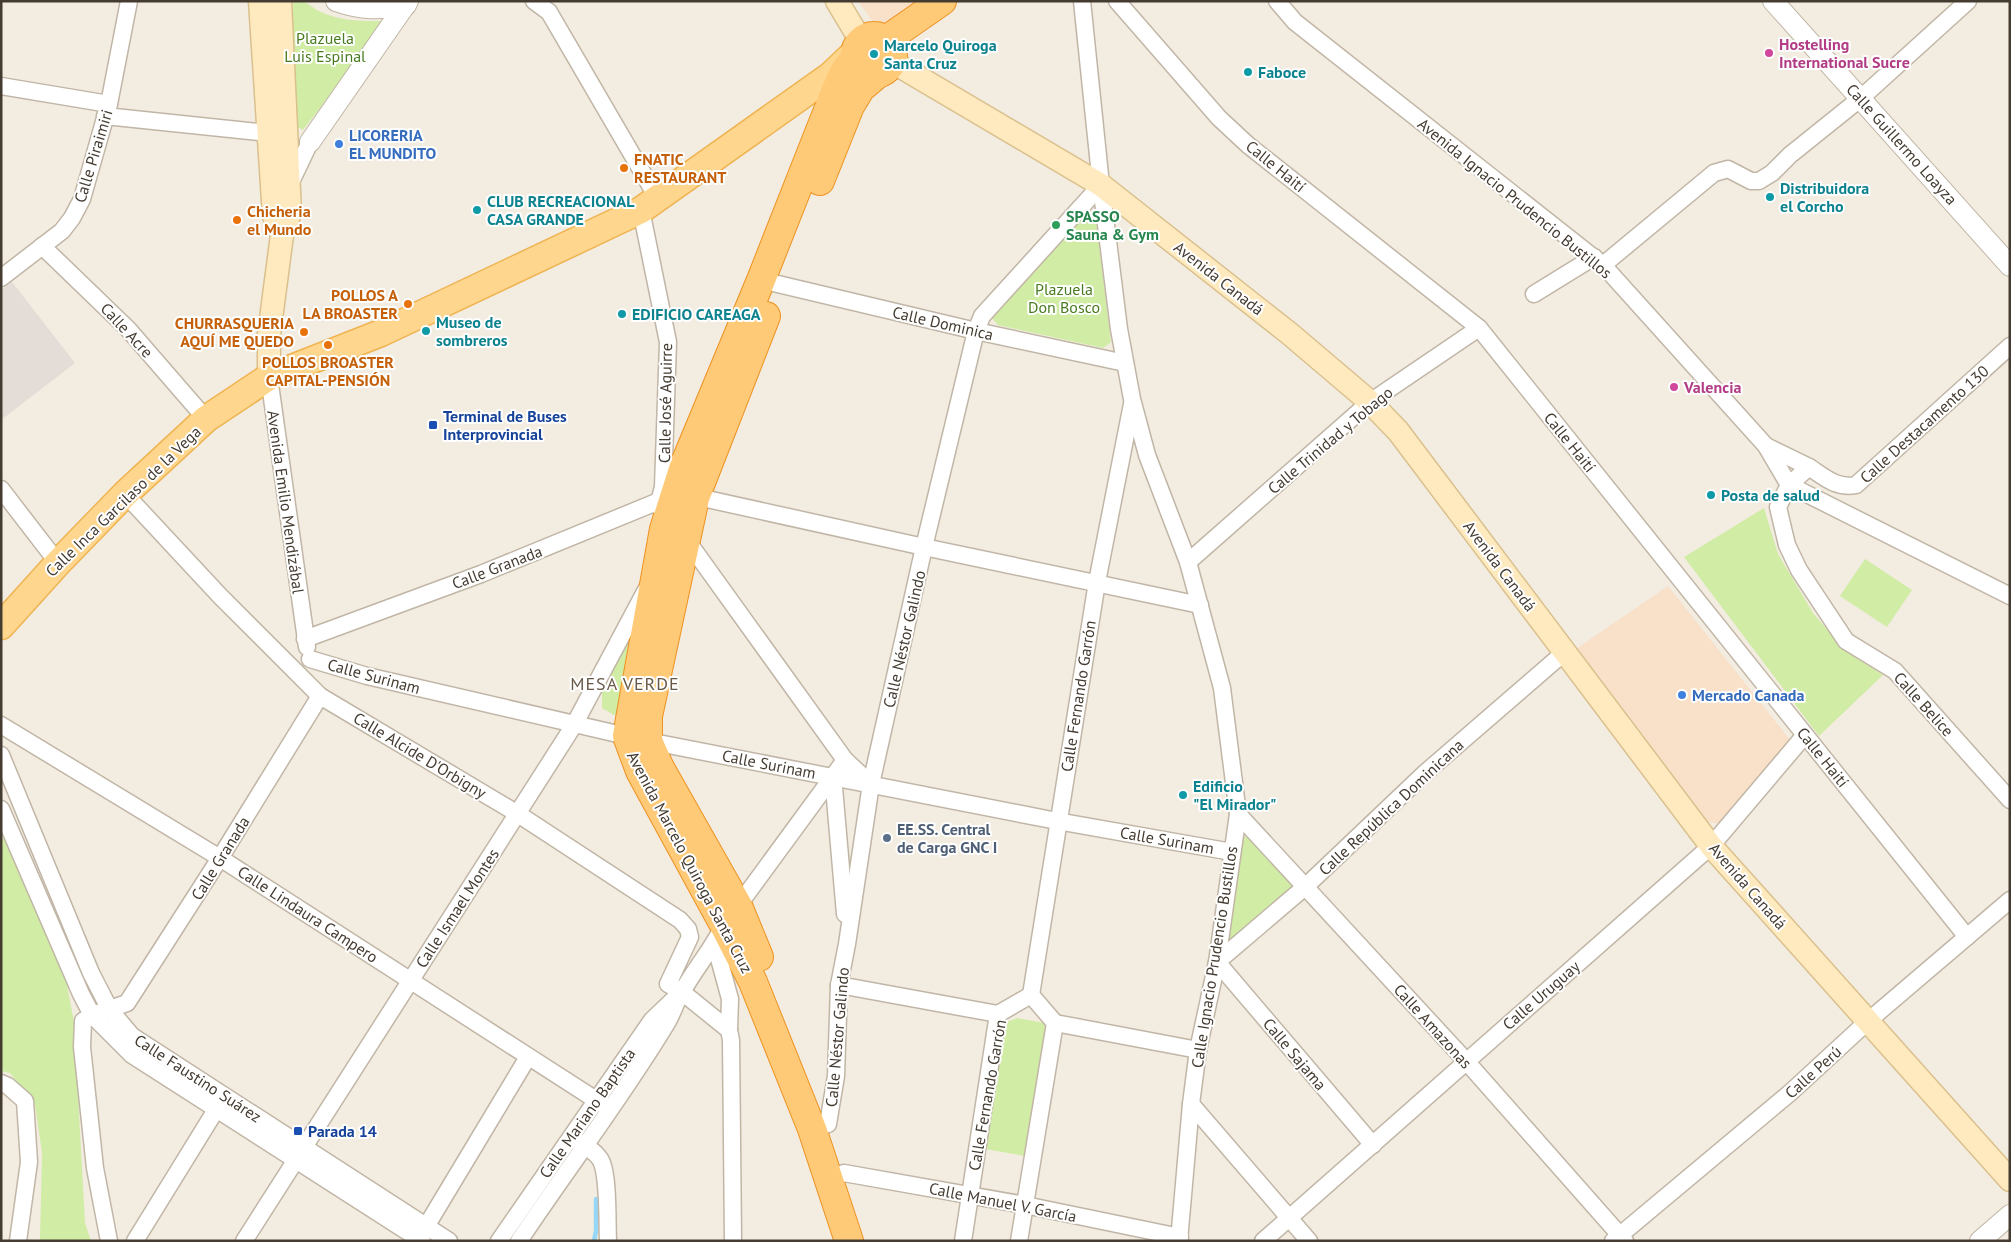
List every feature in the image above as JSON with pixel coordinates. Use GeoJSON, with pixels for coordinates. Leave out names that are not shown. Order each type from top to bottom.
{"type":"FeatureCollection","features":[{"type":"Feature","properties":{"kind":"highway","name":"Avenida Marcelo Quiroga Santa Cruz"},"geometry":{"type":"LineString","coordinates":[[849,1241],[836,1177],[820,1126],[726,925],[660,768],[637,738],[657,567],[664,529],[677,496],[770,282],[850,106],[861,88],[863,60],[942,1]]}},
{"type":"Feature","properties":{"kind":"highway","name":"Avenida Marcelo Quiroga Santa Cruz"},"geometry":{"type":"LineString","coordinates":[[637,738],[648,716],[686,539],[677,496]]}},
{"type":"Feature","properties":{"kind":"highway","name":"Avenida Marcelo Quiroga Santa Cruz"},"geometry":{"type":"LineString","coordinates":[[836,1177],[868,1241]]}},
{"type":"Feature","properties":{"kind":"main road","name":"Avenida Emilio Mendizábal"},"geometry":{"type":"LineString","coordinates":[[260,1],[274,216],[282,235]]}},
{"type":"Feature","properties":{"kind":"main road","name":"Avenida Emilio Mendizábal"},"geometry":{"type":"LineString","coordinates":[[269,377],[269,334],[282,235],[290,213],[280,1]]}},
{"type":"Feature","properties":{"kind":"main road"},"geometry":{"type":"LineString","coordinates":[[837,1],[863,60]]}},
{"type":"Feature","properties":{"kind":"main road","name":"Calle Inca Garcilaso de la Vega"},"geometry":{"type":"LineString","coordinates":[[1,626],[58,563],[125,494],[206,420],[269,377],[381,333],[649,205],[863,60]]}},
{"type":"Feature","properties":{"kind":"main road","name":"Avenida Canadá"},"geometry":{"type":"LineString","coordinates":[[863,60],[1101,185],[1290,334],[1370,402],[1398,432],[1566,651],[1711,846],[2010,1180]]}},
{"type":"Feature","properties":{"kind":"street","name":"Calle Piraimiri"},"geometry":{"type":"LineString","coordinates":[[1,278],[62,231],[72,218],[82,199],[107,110],[129,1]]}},
{"type":"Feature","properties":{"kind":"street"},"geometry":{"type":"LineString","coordinates":[[336,1],[356,8],[375,9],[407,3]]}},
{"type":"Feature","properties":{"kind":"street","name":"Calle José Aguirre"},"geometry":{"type":"LineString","coordinates":[[534,1],[549,12],[649,205],[668,342],[663,487],[677,496]]}},
{"type":"Feature","properties":{"kind":"street","name":"Calle Ignacio Prudencio Bustillos"},"geometry":{"type":"LineString","coordinates":[[1082,1],[1118,329],[1132,399],[1147,455],[1188,562],[1222,688],[1238,814],[1217,962],[1198,1050],[1191,1104],[1179,1239]]}},
{"type":"Feature","properties":{"kind":"street","name":"Calle Haití"},"geometry":{"type":"LineString","coordinates":[[1116,1],[1219,118],[1248,145],[1478,328],[1967,937]]}},
{"type":"Feature","properties":{"kind":"street","name":"Avenida Ignacio Prudencio Bustillos"},"geometry":{"type":"LineString","coordinates":[[1277,1],[1295,22],[1599,261],[1766,446],[1789,485]]}},
{"type":"Feature","properties":{"kind":"street","name":"Calle Guillermo Loayza"},"geometry":{"type":"LineString","coordinates":[[1773,1],[2010,266]]}},
{"type":"Feature","properties":{"kind":"street"},"geometry":{"type":"LineString","coordinates":[[1534,294],[1599,261],[1714,173],[1728,169],[1750,181],[1758,180],[1772,173],[1790,155],[1861,98],[1968,1]]}},
{"type":"Feature","properties":{"kind":"street"},"geometry":{"type":"LineString","coordinates":[[288,188],[310,142],[407,3]]}},
{"type":"Feature","properties":{"kind":"street"},"geometry":{"type":"LineString","coordinates":[[1,86],[107,110],[268,133]]}},
{"type":"Feature","properties":{"kind":"street","name":"Calle Néstor Galindo"},"geometry":{"type":"LineString","coordinates":[[820,1126],[836,1076],[839,985],[848,944],[871,784],[924,547],[976,331],[982,316],[1101,185]]}},
{"type":"Feature","properties":{"kind":"street","name":"Calle Acre"},"geometry":{"type":"LineString","coordinates":[[42,246],[128,330],[206,420]]}},
{"type":"Feature","properties":{"kind":"street","name":"Calle Dominica"},"geometry":{"type":"LineString","coordinates":[[770,282],[976,331],[1125,362]]}},
{"type":"Feature","properties":{"kind":"street","name":"Calle Trinidad y Tobago"},"geometry":{"type":"LineString","coordinates":[[1188,562],[1370,402],[1478,328]]}},
{"type":"Feature","properties":{"kind":"street","name":"Calle Destacamento 130"},"geometry":{"type":"LineString","coordinates":[[1766,446],[1809,467],[1836,484],[1847,487],[1856,486],[2010,346]]}},
{"type":"Feature","properties":{"kind":"street","name":"Avenida Emilio Mendizábal"},"geometry":{"type":"LineString","coordinates":[[269,377],[305,639],[310,659]]}},
{"type":"Feature","properties":{"kind":"street","name":"Calle Fernando Garrón"},"geometry":{"type":"LineString","coordinates":[[963,1241],[998,1014],[1031,995],[1057,821],[1097,582],[1132,399]]}},
{"type":"Feature","properties":{"kind":"street"},"geometry":{"type":"LineString","coordinates":[[1809,467],[1789,485],[2010,596]]}},
{"type":"Feature","properties":{"kind":"street","name":"Calle Belice"},"geometry":{"type":"LineString","coordinates":[[1789,485],[1778,507],[1787,545],[1798,570],[1846,641],[1895,670],[2010,800]]}},
{"type":"Feature","properties":{"kind":"street"},"geometry":{"type":"LineString","coordinates":[[1,489],[58,563]]}},
{"type":"Feature","properties":{"kind":"street","name":"Calle Alcide D'Orbigny"},"geometry":{"type":"LineString","coordinates":[[125,494],[220,596],[320,696],[518,814],[680,920],[688,929],[690,937],[668,984],[682,992]]}},
{"type":"Feature","properties":{"kind":"street"},"geometry":{"type":"LineString","coordinates":[[677,496],[1097,582],[1200,605]]}},
{"type":"Feature","properties":{"kind":"street","name":"Calle Granada"},"geometry":{"type":"LineString","coordinates":[[305,639],[481,574],[677,496]]}},
{"type":"Feature","properties":{"kind":"street"},"geometry":{"type":"LineString","coordinates":[[686,539],[845,760],[871,784]]}},
{"type":"Feature","properties":{"kind":"street","name":"Calle Ismael Montes"},"geometry":{"type":"LineString","coordinates":[[244,1241],[574,725],[657,567]]}},
{"type":"Feature","properties":{"kind":"street","name":"Calle República Dominicana"},"geometry":{"type":"LineString","coordinates":[[1217,962],[1305,887],[1425,773],[1566,651]]}},
{"type":"Feature","properties":{"kind":"street"},"geometry":{"type":"LineString","coordinates":[[296,673],[310,659]]}},
{"type":"Feature","properties":{"kind":"street","name":"Calle Surinam"},"geometry":{"type":"LineString","coordinates":[[310,659],[366,676],[574,725],[1057,821],[1232,852]]}},
{"type":"Feature","properties":{"kind":"street","name":"Calle Granada"},"geometry":{"type":"LineString","coordinates":[[92,1016],[127,1003],[220,858],[320,696]]}},
{"type":"Feature","properties":{"kind":"street","name":"Calle Lindaura Campero"},"geometry":{"type":"LineString","coordinates":[[1,725],[220,858],[604,1105]]}},
{"type":"Feature","properties":{"kind":"street","name":"Calle Uruguay"},"geometry":{"type":"LineString","coordinates":[[1263,1241],[1711,846],[1806,735]]}},
{"type":"Feature","properties":{"kind":"street","name":"Calle Faustino Suárez"},"geometry":{"type":"LineString","coordinates":[[1,755],[91,974],[110,1010],[132,1036],[220,1103]]}},
{"type":"Feature","properties":{"kind":"street","name":"Calle Mariano Baptista"},"geometry":{"type":"LineString","coordinates":[[499,1241],[578,1141],[666,1024],[682,992],[726,925],[845,760]]}},
{"type":"Feature","properties":{"kind":"street"},"geometry":{"type":"LineString","coordinates":[[833,776],[848,944]]}},
{"type":"Feature","properties":{"kind":"street","name":"Calle Faustino Suárez"},"geometry":{"type":"LineString","coordinates":[[1,809],[5,825],[80,994],[92,1016],[132,1055],[220,1103],[422,1235],[449,1241]]}},
{"type":"Feature","properties":{"kind":"street","name":"Calle Amazonas"},"geometry":{"type":"LineString","coordinates":[[1238,814],[1466,1061],[1619,1239]]}},
{"type":"Feature","properties":{"kind":"street","name":"Calle Perú"},"geometry":{"type":"LineString","coordinates":[[1619,1239],[1791,1092],[1867,1022],[2010,900]]}},
{"type":"Feature","properties":{"kind":"street"},"geometry":{"type":"LineString","coordinates":[[726,925],[730,1000],[729,1030],[731,1040],[733,1241]]}},
{"type":"Feature","properties":{"kind":"street","name":"Calle Sajama"},"geometry":{"type":"LineString","coordinates":[[1217,962],[1373,1145]]}},
{"type":"Feature","properties":{"kind":"street"},"geometry":{"type":"LineString","coordinates":[[839,985],[998,1014]]}},
{"type":"Feature","properties":{"kind":"street"},"geometry":{"type":"LineString","coordinates":[[682,992],[729,1030]]}},
{"type":"Feature","properties":{"kind":"street"},"geometry":{"type":"LineString","coordinates":[[1031,995],[1055,1023],[1198,1050]]}},
{"type":"Feature","properties":{"kind":"street"},"geometry":{"type":"LineString","coordinates":[[92,1016],[83,1021],[82,1047],[95,1168],[109,1241]]}},
{"type":"Feature","properties":{"kind":"street"},"geometry":{"type":"LineString","coordinates":[[1019,1241],[1055,1023]]}},
{"type":"Feature","properties":{"kind":"street"},"geometry":{"type":"LineString","coordinates":[[422,1235],[528,1057]]}},
{"type":"Feature","properties":{"kind":"street"},"geometry":{"type":"LineString","coordinates":[[1,1083],[8,1086],[26,1101],[30,1162],[18,1241]]}},
{"type":"Feature","properties":{"kind":"street"},"geometry":{"type":"LineString","coordinates":[[135,1241],[220,1103]]}},
{"type":"Feature","properties":{"kind":"street"},"geometry":{"type":"LineString","coordinates":[[1191,1104],[1309,1241]]}},
{"type":"Feature","properties":{"kind":"street"},"geometry":{"type":"LineString","coordinates":[[578,1141],[601,1160],[605,1172],[608,1241]]}},
{"type":"Feature","properties":{"kind":"street","name":"Calle Mariano Baptista"},"geometry":{"type":"LineString","coordinates":[[520,1241],[578,1141]]}},
{"type":"Feature","properties":{"kind":"street","name":"Calle Manuel V. García"},"geometry":{"type":"LineString","coordinates":[[836,1177],[970,1196],[1179,1239]]}},
{"type":"Feature","properties":{"kind":"street"},"geometry":{"type":"LineString","coordinates":[[1980,1241],[2010,1215]]}},
{"type":"Feature","properties":{"kind":"shaded area"},"geometry":{"type":"Polygon","coordinates":[[[858,1],[925,1],[887,26],[874,23],[858,1]]]}},
{"type":"Feature","properties":{"kind":"shaded area"},"geometry":{"type":"Polygon","coordinates":[[[12,282],[75,363],[1,420],[1,290],[12,282]]]}},
{"type":"Feature","properties":{"kind":"shaded area","name":"Mercado Canada"},"geometry":{"type":"Polygon","coordinates":[[[1668,586],[1791,741],[1721,824],[1702,821],[1576,649],[1668,586]]]}},
{"type":"Feature","properties":{"kind":"green space","name":"Plazuela Luis Espinal"},"geometry":{"type":"Polygon","coordinates":[[[293,1],[306,3],[321,12],[337,18],[387,21],[303,130],[292,124],[293,1]]]}},
{"type":"Feature","properties":{"kind":"green space","name":"Plazuela Don Bosco"},"geometry":{"type":"Polygon","coordinates":[[[1088,210],[1095,212],[1111,342],[1103,348],[998,325],[991,317],[1088,210]]]}},
{"type":"Feature","properties":{"kind":"green space"},"geometry":{"type":"Polygon","coordinates":[[[1764,508],[1778,554],[1813,613],[1836,640],[1856,658],[1883,675],[1819,736],[1684,557],[1764,508]]]}},
{"type":"Feature","properties":{"kind":"green space"},"geometry":{"type":"Polygon","coordinates":[[[1865,559],[1912,590],[1887,627],[1840,596],[1865,559]]]}},
{"type":"Feature","properties":{"kind":"green space"},"geometry":{"type":"Polygon","coordinates":[[[641,602],[624,712],[614,715],[602,708],[602,692],[615,667],[641,602]]]}},
{"type":"Feature","properties":{"kind":"green space"},"geometry":{"type":"Polygon","coordinates":[[[1252,836],[1294,881],[1294,887],[1229,943],[1222,940],[1243,837],[1252,836]]]}},
{"type":"Feature","properties":{"kind":"green space"},"geometry":{"type":"Polygon","coordinates":[[[1,838],[6,840],[66,980],[74,1022],[85,1223],[91,1241],[40,1241],[42,1153],[35,1105],[10,1073],[1,1071],[1,838]]]}},
{"type":"Feature","properties":{"kind":"green space"},"geometry":{"type":"Polygon","coordinates":[[[1017,1018],[1044,1023],[1046,1030],[1025,1156],[985,1149],[1005,1023],[1017,1018]]]}},
{"type":"Feature","properties":{"kind":"waterway"},"geometry":{"type":"LineString","coordinates":[[594,1241],[596,1231],[596,1199]]}},
{"type":"Feature","properties":{"kind":"place","name":"Hostelling International Sucre"},"geometry":{"type":"Point","coordinates":[1769,53]}},
{"type":"Feature","properties":{"kind":"place","name":"Marcelo Quiroga Santa Cruz"},"geometry":{"type":"Point","coordinates":[874,54]}},
{"type":"Feature","properties":{"kind":"place","name":"Faboce"},"geometry":{"type":"Point","coordinates":[1248,72]}},
{"type":"Feature","properties":{"kind":"place","name":"LICORERIA EL MUNDITO"},"geometry":{"type":"Point","coordinates":[339,144]}},
{"type":"Feature","properties":{"kind":"place","name":"FNATIC RESTAURANT"},"geometry":{"type":"Point","coordinates":[624,168]}},
{"type":"Feature","properties":{"kind":"place","name":"Distribuidora el Corcho"},"geometry":{"type":"Point","coordinates":[1770,197]}},
{"type":"Feature","properties":{"kind":"place","name":"CLUB RECREACIONAL CASA GRANDE"},"geometry":{"type":"Point","coordinates":[477,210]}},
{"type":"Feature","properties":{"kind":"place","name":"Chicheria el Mundo"},"geometry":{"type":"Point","coordinates":[237,220]}},
{"type":"Feature","properties":{"kind":"place","name":"SPASSO Sauna & Gym"},"geometry":{"type":"Point","coordinates":[1056,225]}},
{"type":"Feature","properties":{"kind":"place","name":"POLLOS A LA BROASTER"},"geometry":{"type":"Point","coordinates":[408,304]}},
{"type":"Feature","properties":{"kind":"place","name":"EDIFICIO CAREAGA"},"geometry":{"type":"Point","coordinates":[622,314]}},
{"type":"Feature","properties":{"kind":"place","name":"Museo de sombreros"},"geometry":{"type":"Point","coordinates":[426,331]}},
{"type":"Feature","properties":{"kind":"place","name":"CHURRASQUERIA AQUÍ ME QUEDO"},"geometry":{"type":"Point","coordinates":[304,332]}},
{"type":"Feature","properties":{"kind":"place","name":"POLLOS BROASTER CAPITAL-PENSIÓN"},"geometry":{"type":"Point","coordinates":[328,345]}},
{"type":"Feature","properties":{"kind":"place","name":"Valencia"},"geometry":{"type":"Point","coordinates":[1674,387]}},
{"type":"Feature","properties":{"kind":"place","name":"Terminal de Buses Interprovincial"},"geometry":{"type":"Point","coordinates":[433,425]}},
{"type":"Feature","properties":{"kind":"place","name":"Posta de salud"},"geometry":{"type":"Point","coordinates":[1711,495]}},
{"type":"Feature","properties":{"kind":"place","name":"Mercado Canada"},"geometry":{"type":"Point","coordinates":[1682,695]}},
{"type":"Feature","properties":{"kind":"place","name":"Edificio \"El Mirador\""},"geometry":{"type":"Point","coordinates":[1183,795]}},
{"type":"Feature","properties":{"kind":"place","name":"EE.SS. Central de Carga GNC I"},"geometry":{"type":"Point","coordinates":[887,838]}},
{"type":"Feature","properties":{"kind":"place","name":"Parada 14"},"geometry":{"type":"Point","coordinates":[298,1131]}},
{"type":"Feature","properties":{"kind":"district","name":"MESA VERDE"},"geometry":{"type":"Point","coordinates":[625,683]}}]}
